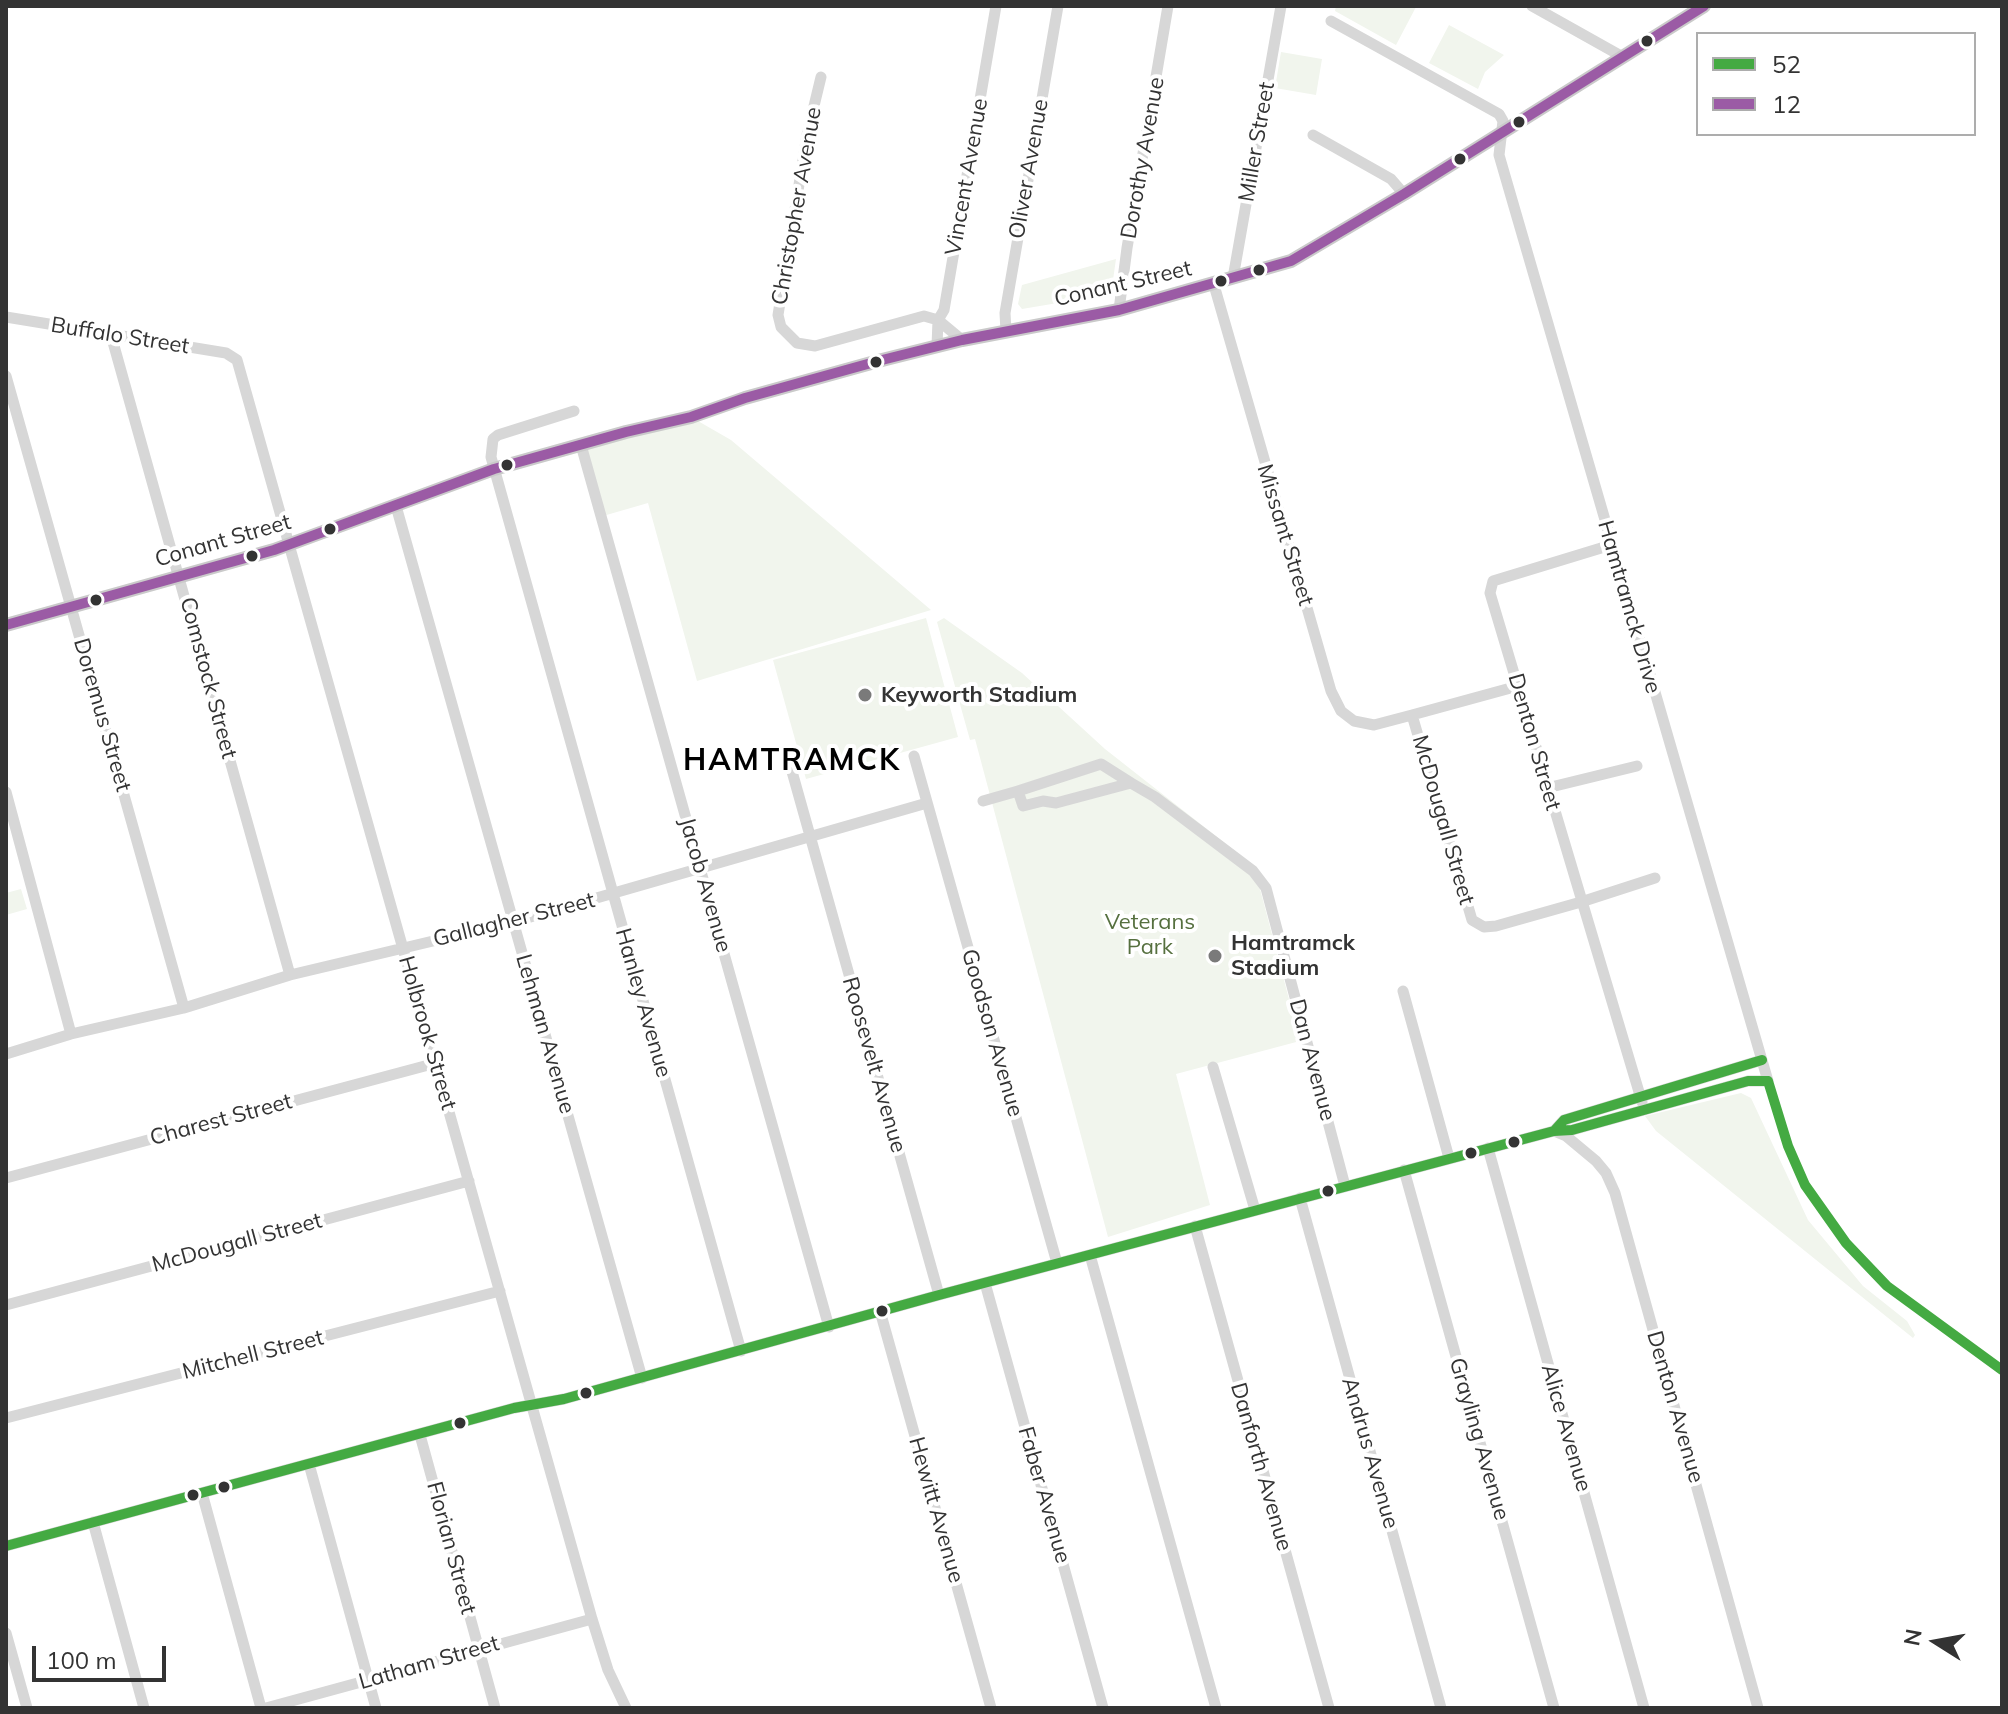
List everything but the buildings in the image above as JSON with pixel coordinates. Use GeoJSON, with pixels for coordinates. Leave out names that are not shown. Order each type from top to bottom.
{"type":"FeatureCollection","features":[{"type":"Feature","properties":{"kind":"main road","name":"Conant Street"},"geometry":{"type":"LineString","coordinates":[[6,625],[291,545],[494,469],[691,417],[759,394],[937,346],[1119,310],[1291,261],[1704,6]]}},
{"type":"Feature","properties":{"kind":"street","name":"Vincent Avenue"},"geometry":{"type":"LineString","coordinates":[[937,346],[938,320],[944,310],[996,6]]}},
{"type":"Feature","properties":{"kind":"street","name":"Oliver Avenue"},"geometry":{"type":"LineString","coordinates":[[1006,332],[1007,298],[1058,6]]}},
{"type":"Feature","properties":{"kind":"street","name":"Dorothy Avenue"},"geometry":{"type":"LineString","coordinates":[[1119,310],[1168,6]]}},
{"type":"Feature","properties":{"kind":"street","name":"Miller Street"},"geometry":{"type":"LineString","coordinates":[[1233,278],[1281,6]]}},
{"type":"Feature","properties":{"kind":"street"},"geometry":{"type":"LineString","coordinates":[[1532,6],[1623,57]]}},
{"type":"Feature","properties":{"kind":"street"},"geometry":{"type":"LineString","coordinates":[[1331,21],[1499,114],[1503,132]]}},
{"type":"Feature","properties":{"kind":"street","name":"Christopher Avenue"},"geometry":{"type":"LineString","coordinates":[[821,77],[807,135],[778,315],[781,327],[797,343],[815,346],[924,316],[938,320]]}},
{"type":"Feature","properties":{"kind":"street","name":"Hamtramck Drive"},"geometry":{"type":"LineString","coordinates":[[1503,132],[1499,155],[1768,1081],[1748,1081],[1644,1110]]}},
{"type":"Feature","properties":{"kind":"street"},"geometry":{"type":"LineString","coordinates":[[1313,135],[1391,179],[1404,194]]}},
{"type":"Feature","properties":{"kind":"street","name":"Missant Street"},"geometry":{"type":"LineString","coordinates":[[1214,285],[1331,691],[1341,711],[1354,721],[1374,725],[1412,715]]}},
{"type":"Feature","properties":{"kind":"street","name":"Buffalo Street"},"geometry":{"type":"LineString","coordinates":[[6,317],[233,356]]}},
{"type":"Feature","properties":{"kind":"street"},"geometry":{"type":"LineString","coordinates":[[938,320],[962,340]]}},
{"type":"Feature","properties":{"kind":"street","name":"Comstock Street"},"geometry":{"type":"LineString","coordinates":[[111,335],[290,975]]}},
{"type":"Feature","properties":{"kind":"street","name":"Holbrook Street"},"geometry":{"type":"LineString","coordinates":[[233,356],[237,360],[291,545],[592,1619],[608,1670],[626,1708]]}},
{"type":"Feature","properties":{"kind":"street","name":"Doremus Street"},"geometry":{"type":"LineString","coordinates":[[6,376],[184,1008]]}},
{"type":"Feature","properties":{"kind":"street"},"geometry":{"type":"LineString","coordinates":[[494,469],[492,445],[498,435],[574,411]]}},
{"type":"Feature","properties":{"kind":"street","name":"Jacob Avenue"},"geometry":{"type":"LineString","coordinates":[[581,445],[829,1327]]}},
{"type":"Feature","properties":{"kind":"street","name":"Hanley Avenue"},"geometry":{"type":"LineString","coordinates":[[494,469],[741,1351]]}},
{"type":"Feature","properties":{"kind":"street","name":"Lehman Avenue"},"geometry":{"type":"LineString","coordinates":[[396,506],[642,1378]]}},
{"type":"Feature","properties":{"kind":"street","name":"Denton Street"},"geometry":{"type":"LineString","coordinates":[[1581,902],[1490,593],[1493,581],[1611,545]]}},
{"type":"Feature","properties":{"kind":"street","name":"McDougall Street"},"geometry":{"type":"LineString","coordinates":[[1518,686],[1412,715],[1472,920],[1484,927],[1496,926],[1581,902]]}},
{"type":"Feature","properties":{"kind":"street","name":"Goodson Avenue"},"geometry":{"type":"LineString","coordinates":[[914,756],[1057,1263]]}},
{"type":"Feature","properties":{"kind":"street"},"geometry":{"type":"LineString","coordinates":[[983,801],[1101,764],[1131,783]]}},
{"type":"Feature","properties":{"kind":"street"},"geometry":{"type":"LineString","coordinates":[[1547,788],[1637,766]]}},
{"type":"Feature","properties":{"kind":"street","name":"Roosevelt Avenue"},"geometry":{"type":"LineString","coordinates":[[791,768],[939,1295]]}},
{"type":"Feature","properties":{"kind":"street"},"geometry":{"type":"LineString","coordinates":[[1018,791],[1023,806],[1043,801],[1056,803],[1131,783]]}},
{"type":"Feature","properties":{"kind":"street","name":"Dan Avenue"},"geometry":{"type":"LineString","coordinates":[[1131,783],[1155,797],[1253,871],[1266,888],[1345,1186]]}},
{"type":"Feature","properties":{"kind":"street"},"geometry":{"type":"LineString","coordinates":[[6,792],[71,1034]]}},
{"type":"Feature","properties":{"kind":"street","name":"Gallagher Street"},"geometry":{"type":"LineString","coordinates":[[6,1054],[71,1034],[184,1008],[290,975],[513,922],[927,803]]}},
{"type":"Feature","properties":{"kind":"street"},"geometry":{"type":"LineString","coordinates":[[6,1546],[532,1403],[564,1399],[1449,1158],[1644,1110],[1581,902],[1655,878]]}},
{"type":"Feature","properties":{"kind":"street"},"geometry":{"type":"LineString","coordinates":[[1403,991],[1449,1158]]}},
{"type":"Feature","properties":{"kind":"street"},"geometry":{"type":"LineString","coordinates":[[1554,1131],[1564,1120],[1762,1060]]}},
{"type":"Feature","properties":{"kind":"street","name":"Charest Street"},"geometry":{"type":"LineString","coordinates":[[6,1178],[436,1063]]}},
{"type":"Feature","properties":{"kind":"street"},"geometry":{"type":"LineString","coordinates":[[1213,1067],[1255,1210]]}},
{"type":"Feature","properties":{"kind":"street","name":"Denton Avenue"},"geometry":{"type":"LineString","coordinates":[[1554,1131],[1566,1136],[1596,1161],[1606,1173],[1615,1193],[1758,1708]]}},
{"type":"Feature","properties":{"kind":"street","name":"Alice Avenue"},"geometry":{"type":"LineString","coordinates":[[1488,1148],[1644,1708]]}},
{"type":"Feature","properties":{"kind":"street","name":"Grayling Avenue"},"geometry":{"type":"LineString","coordinates":[[1404,1170],[1554,1708]]}},
{"type":"Feature","properties":{"kind":"street","name":"McDougall Street"},"geometry":{"type":"LineString","coordinates":[[6,1305],[469,1181]]}},
{"type":"Feature","properties":{"kind":"street","name":"Andrus Avenue"},"geometry":{"type":"LineString","coordinates":[[1300,1198],[1441,1708]]}},
{"type":"Feature","properties":{"kind":"street","name":"Danforth Avenue"},"geometry":{"type":"LineString","coordinates":[[1195,1226],[1329,1708]]}},
{"type":"Feature","properties":{"kind":"street"},"geometry":{"type":"LineString","coordinates":[[1090,1255],[1216,1708]]}},
{"type":"Feature","properties":{"kind":"street","name":"Faber Avenue"},"geometry":{"type":"LineString","coordinates":[[985,1283],[1103,1708]]}},
{"type":"Feature","properties":{"kind":"street","name":"Mitchell Street"},"geometry":{"type":"LineString","coordinates":[[6,1418],[500,1291]]}},
{"type":"Feature","properties":{"kind":"street","name":"Hewitt Avenue"},"geometry":{"type":"LineString","coordinates":[[880,1311],[991,1708]]}},
{"type":"Feature","properties":{"kind":"street","name":"Florian Street"},"geometry":{"type":"LineString","coordinates":[[420,1435],[495,1708]]}},
{"type":"Feature","properties":{"kind":"street"},"geometry":{"type":"LineString","coordinates":[[309,1464],[376,1708]]}},
{"type":"Feature","properties":{"kind":"street"},"geometry":{"type":"LineString","coordinates":[[202,1493],[264,1708]]}},
{"type":"Feature","properties":{"kind":"street"},"geometry":{"type":"LineString","coordinates":[[93,1522],[144,1708]]}},
{"type":"Feature","properties":{"kind":"street","name":"Latham Street"},"geometry":{"type":"LineString","coordinates":[[264,1708],[592,1619]]}},
{"type":"Feature","properties":{"kind":"street"},"geometry":{"type":"LineString","coordinates":[[6,1633],[27,1708]]}},
{"type":"Feature","properties":{"kind":"green space"},"geometry":{"type":"Polygon","coordinates":[[[1336,6],[1416,7],[1396,45],[1335,11],[1336,6]]]}},
{"type":"Feature","properties":{"kind":"green space"},"geometry":{"type":"Polygon","coordinates":[[[1449,25],[1504,55],[1485,72],[1478,89],[1429,63],[1449,25]]]}},
{"type":"Feature","properties":{"kind":"green space"},"geometry":{"type":"Polygon","coordinates":[[[1281,52],[1322,59],[1316,95],[1275,88],[1281,52]]]}},
{"type":"Feature","properties":{"kind":"green space"},"geometry":{"type":"Polygon","coordinates":[[[1116,259],[1111,294],[1022,309],[1018,304],[1022,285],[1116,259]]]}},
{"type":"Feature","properties":{"kind":"green space"},"geometry":{"type":"Polygon","coordinates":[[[691,417],[731,440],[931,610],[697,681],[648,503],[603,516],[581,445],[691,417]]]}},
{"type":"Feature","properties":{"kind":"green space","name":"Keyworth Stadium"},"geometry":{"type":"Polygon","coordinates":[[[926,618],[958,737],[806,779],[773,660],[926,618]]]}},
{"type":"Feature","properties":{"kind":"green space","name":"Veterans Park"},"geometry":{"type":"Polygon","coordinates":[[[944,618],[1022,673],[1105,749],[1254,866],[1300,1041],[1176,1074],[1210,1205],[1108,1237],[975,739],[970,740],[937,622],[944,618]]]}},
{"type":"Feature","properties":{"kind":"green space"},"geometry":{"type":"Polygon","coordinates":[[[21,889],[27,909],[6,915],[6,893],[21,889]]]}},
{"type":"Feature","properties":{"kind":"green space"},"geometry":{"type":"Polygon","coordinates":[[[1741,1093],[1751,1098],[1808,1220],[1863,1286],[1907,1321],[1915,1335],[1913,1338],[1656,1131],[1645,1116],[1741,1093]]]}},
{"type":"Feature","properties":{"kind":"transit line","name":"12"},"geometry":{"type":"LineString","coordinates":[[6,625],[274,550],[494,469],[691,417],[745,398],[882,360],[962,340],[1119,310],[1291,261],[1704,6]]}},
{"type":"Feature","properties":{"kind":"transit line","name":"52"},"geometry":{"type":"LineString","coordinates":[[1762,1060],[1564,1120],[1554,1131],[1572,1130],[1748,1081],[1768,1081]]}},
{"type":"Feature","properties":{"kind":"transit line","name":"52"},"geometry":{"type":"LineString","coordinates":[[1768,1081],[1788,1146],[1805,1185],[1846,1243],[1887,1286],[2002,1370]]}},
{"type":"Feature","properties":{"kind":"transit line","name":"52"},"geometry":{"type":"LineString","coordinates":[[6,1546],[514,1408],[564,1399],[1554,1131]]}},
{"type":"Feature","properties":{"kind":"place","name":"Keyworth Stadium"},"geometry":{"type":"Point","coordinates":[865,695]}},
{"type":"Feature","properties":{"kind":"place","name":"Hamtramck Stadium"},"geometry":{"type":"Point","coordinates":[1215,956]}},
{"type":"Feature","properties":{"kind":"district","name":"HAMTRAMCK"},"geometry":{"type":"Point","coordinates":[792,761]}}]}
